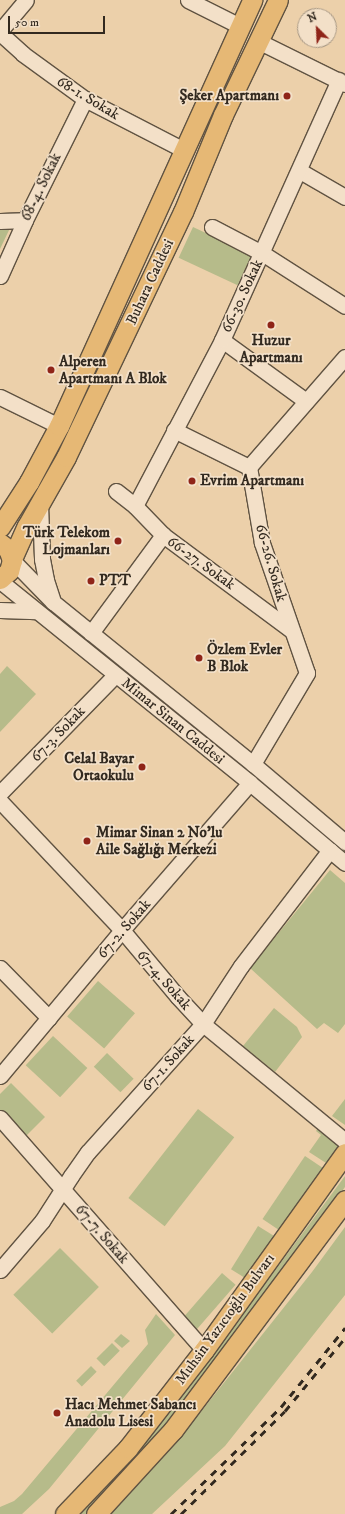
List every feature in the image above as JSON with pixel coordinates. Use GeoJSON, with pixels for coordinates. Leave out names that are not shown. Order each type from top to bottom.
{"type":"FeatureCollection","features":[{"type":"Feature","properties":{"kind":"main road","name":"Buhara Caddesi"},"geometry":{"type":"LineString","coordinates":[[0,527],[29,482],[59,426],[252,0]]}},
{"type":"Feature","properties":{"kind":"main road","name":"Buhara Caddesi"},"geometry":{"type":"LineString","coordinates":[[0,580],[10,571],[12,560],[21,538],[66,457],[183,212],[223,115],[278,0]]}},
{"type":"Feature","properties":{"kind":"main road"},"geometry":{"type":"LineString","coordinates":[[0,544],[8,549],[12,560]]}},
{"type":"Feature","properties":{"kind":"main road","name":"Muhsin Yazıcıoğlu Bulvarı"},"geometry":{"type":"LineString","coordinates":[[65,1514],[128,1448],[204,1350],[345,1153]]}},
{"type":"Feature","properties":{"kind":"main road","name":"Muhsin Yazıcıoğlu Bulvarı"},"geometry":{"type":"LineString","coordinates":[[96,1514],[173,1430],[345,1200]]}},
{"type":"Feature","properties":{"kind":"street"},"geometry":{"type":"LineString","coordinates":[[0,32],[26,0]]}},
{"type":"Feature","properties":{"kind":"street"},"geometry":{"type":"LineString","coordinates":[[188,0],[240,26]]}},
{"type":"Feature","properties":{"kind":"street","name":"68-1. Sokak"},"geometry":{"type":"LineString","coordinates":[[0,32],[19,50],[84,99],[184,150]]}},
{"type":"Feature","properties":{"kind":"street"},"geometry":{"type":"LineString","coordinates":[[258,40],[342,82]]}},
{"type":"Feature","properties":{"kind":"street","name":"66-30. Sokak"},"geometry":{"type":"LineString","coordinates":[[135,506],[222,340],[342,82]]}},
{"type":"Feature","properties":{"kind":"street","name":"68-4. Sokak"},"geometry":{"type":"LineString","coordinates":[[0,276],[25,220],[84,99]]}},
{"type":"Feature","properties":{"kind":"street"},"geometry":{"type":"LineString","coordinates":[[300,171],[345,197]]}},
{"type":"Feature","properties":{"kind":"street"},"geometry":{"type":"LineString","coordinates":[[0,222],[25,220]]}},
{"type":"Feature","properties":{"kind":"street"},"geometry":{"type":"LineString","coordinates":[[212,227],[262,253],[345,306]]}},
{"type":"Feature","properties":{"kind":"street"},"geometry":{"type":"LineString","coordinates":[[222,340],[306,401]]}},
{"type":"Feature","properties":{"kind":"street"},"geometry":{"type":"LineString","coordinates":[[174,430],[249,467],[345,357]]}},
{"type":"Feature","properties":{"kind":"street"},"geometry":{"type":"LineString","coordinates":[[0,397],[59,426]]}},
{"type":"Feature","properties":{"kind":"street","name":"66-26. Sokak"},"geometry":{"type":"LineString","coordinates":[[249,467],[262,543],[306,674],[253,764]]}},
{"type":"Feature","properties":{"kind":"street","name":"66-27. Sokak"},"geometry":{"type":"LineString","coordinates":[[116,490],[135,506],[163,535],[291,630]]}},
{"type":"Feature","properties":{"kind":"street"},"geometry":{"type":"LineString","coordinates":[[40,504],[42,559],[52,602]]}},
{"type":"Feature","properties":{"kind":"street"},"geometry":{"type":"LineString","coordinates":[[91,634],[163,535]]}},
{"type":"Feature","properties":{"kind":"street","name":"Mimar Sinan Caddesi"},"geometry":{"type":"LineString","coordinates":[[12,560],[52,602],[253,764],[345,842]]}},
{"type":"Feature","properties":{"kind":"street","name":"Mimar Sinan Caddesi"},"geometry":{"type":"LineString","coordinates":[[0,580],[250,783],[345,863]]}},
{"type":"Feature","properties":{"kind":"street"},"geometry":{"type":"LineString","coordinates":[[0,610],[37,611]]}},
{"type":"Feature","properties":{"kind":"street","name":"67-3. Sokak"},"geometry":{"type":"LineString","coordinates":[[0,793],[115,674]]}},
{"type":"Feature","properties":{"kind":"street","name":"67-2. Sokak"},"geometry":{"type":"LineString","coordinates":[[0,1076],[122,930],[250,783]]}},
{"type":"Feature","properties":{"kind":"street","name":"67-4. Sokak"},"geometry":{"type":"LineString","coordinates":[[0,801],[122,930],[178,997],[203,1024],[345,1141]]}},
{"type":"Feature","properties":{"kind":"street","name":"67-1. Sokak"},"geometry":{"type":"LineString","coordinates":[[0,1270],[42,1221],[88,1152],[203,1024],[241,966],[330,850]]}},
{"type":"Feature","properties":{"kind":"street"},"geometry":{"type":"LineString","coordinates":[[0,968],[49,1018]]}},
{"type":"Feature","properties":{"kind":"street","name":"67-7. Sokak"},"geometry":{"type":"LineString","coordinates":[[0,1118],[204,1350]]}},
{"type":"Feature","properties":{"kind":"green space"},"geometry":{"type":"Polygon","coordinates":[[[11,226],[0,249],[0,227],[11,226]]]}},
{"type":"Feature","properties":{"kind":"green space"},"geometry":{"type":"Polygon","coordinates":[[[193,227],[252,254],[238,285],[179,258],[193,227]]]}},
{"type":"Feature","properties":{"kind":"green space"},"geometry":{"type":"Polygon","coordinates":[[[7,666],[36,694],[0,732],[0,674],[7,666]]]}},
{"type":"Feature","properties":{"kind":"green space"},"geometry":{"type":"Polygon","coordinates":[[[330,870],[345,883],[345,1024],[338,1033],[324,1023],[317,1029],[250,968],[330,870]]]}},
{"type":"Feature","properties":{"kind":"green space"},"geometry":{"type":"Polygon","coordinates":[[[98,981],[135,1013],[104,1049],[67,1016],[98,981]]]}},
{"type":"Feature","properties":{"kind":"green space"},"geometry":{"type":"Polygon","coordinates":[[[274,1008],[297,1027],[302,1037],[275,1072],[243,1046],[274,1008]]]}},
{"type":"Feature","properties":{"kind":"green space"},"geometry":{"type":"Polygon","coordinates":[[[53,1036],[87,1068],[60,1097],[26,1065],[53,1036]]]}},
{"type":"Feature","properties":{"kind":"green space"},"geometry":{"type":"Polygon","coordinates":[[[107,1053],[134,1079],[120,1092],[94,1067],[107,1053]]]}},
{"type":"Feature","properties":{"kind":"green space"},"geometry":{"type":"Polygon","coordinates":[[[11,1083],[45,1117],[25,1137],[0,1112],[0,1094],[11,1083]]]}},
{"type":"Feature","properties":{"kind":"green space"},"geometry":{"type":"Polygon","coordinates":[[[345,1099],[345,1125],[332,1116],[345,1099]]]}},
{"type":"Feature","properties":{"kind":"green space"},"geometry":{"type":"Polygon","coordinates":[[[198,1109],[234,1137],[165,1226],[128,1198],[198,1109]]]}},
{"type":"Feature","properties":{"kind":"green space"},"geometry":{"type":"Polygon","coordinates":[[[320,1125],[342,1141],[326,1163],[309,1152],[321,1135],[316,1131],[320,1125]]]}},
{"type":"Feature","properties":{"kind":"green space"},"geometry":{"type":"Polygon","coordinates":[[[305,1156],[324,1169],[282,1232],[263,1219],[305,1156]]]}},
{"type":"Feature","properties":{"kind":"green space"},"geometry":{"type":"Polygon","coordinates":[[[345,1176],[345,1187],[210,1372],[91,1514],[80,1514],[119,1474],[179,1400],[345,1176]]]}},
{"type":"Feature","properties":{"kind":"green space"},"geometry":{"type":"Polygon","coordinates":[[[258,1226],[274,1236],[247,1279],[231,1269],[258,1226]]]}},
{"type":"Feature","properties":{"kind":"green space"},"geometry":{"type":"Polygon","coordinates":[[[345,1227],[345,1295],[225,1446],[152,1514],[106,1514],[180,1438],[312,1272],[345,1227]]]}},
{"type":"Feature","properties":{"kind":"green space"},"geometry":{"type":"Polygon","coordinates":[[[60,1248],[99,1287],[52,1334],[13,1295],[60,1248]]]}},
{"type":"Feature","properties":{"kind":"green space"},"geometry":{"type":"Polygon","coordinates":[[[222,1273],[236,1285],[196,1331],[182,1319],[222,1273]]]}},
{"type":"Feature","properties":{"kind":"green space"},"geometry":{"type":"Polygon","coordinates":[[[156,1314],[175,1335],[49,1489],[22,1514],[0,1514],[0,1507],[14,1501],[22,1494],[148,1344],[145,1330],[156,1314]]]}},
{"type":"Feature","properties":{"kind":"green space"},"geometry":{"type":"Polygon","coordinates":[[[121,1334],[130,1341],[122,1348],[114,1341],[121,1334]]]}},
{"type":"Feature","properties":{"kind":"green space"},"geometry":{"type":"Polygon","coordinates":[[[112,1343],[120,1351],[104,1366],[96,1359],[112,1343]]]}},
{"type":"Feature","properties":{"kind":"green space"},"geometry":{"type":"Polygon","coordinates":[[[91,1366],[97,1372],[82,1387],[76,1381],[91,1366]]]}},
{"type":"Feature","properties":{"kind":"railway"},"geometry":{"type":"LineString","coordinates":[[171,1514],[281,1407],[345,1328]]}},
{"type":"Feature","properties":{"kind":"railway"},"geometry":{"type":"LineString","coordinates":[[181,1514],[285,1411],[345,1338]]}},
{"type":"Feature","properties":{"kind":"place","name":"Şeker Apartmanı"},"geometry":{"type":"Point","coordinates":[287,96]}},
{"type":"Feature","properties":{"kind":"place","name":"Huzur Apartmanı"},"geometry":{"type":"Point","coordinates":[271,325]}},
{"type":"Feature","properties":{"kind":"place","name":"Alperen Apartmanı A Blok"},"geometry":{"type":"Point","coordinates":[51,370]}},
{"type":"Feature","properties":{"kind":"place","name":"Evrim Apartmanı"},"geometry":{"type":"Point","coordinates":[192,481]}},
{"type":"Feature","properties":{"kind":"place","name":"Türk Telekom Lojmanları"},"geometry":{"type":"Point","coordinates":[118,541]}},
{"type":"Feature","properties":{"kind":"place","name":"PTT"},"geometry":{"type":"Point","coordinates":[91,581]}},
{"type":"Feature","properties":{"kind":"place","name":"Özlem Evler B Blok"},"geometry":{"type":"Point","coordinates":[199,658]}},
{"type":"Feature","properties":{"kind":"place","name":"Celal Bayar Ortaokulu"},"geometry":{"type":"Point","coordinates":[142,767]}},
{"type":"Feature","properties":{"kind":"place","name":"Mimar Sinan 2 No'lu Aile Sağlığı Merkezi"},"geometry":{"type":"Point","coordinates":[87,841]}},
{"type":"Feature","properties":{"kind":"place","name":"Hacı Mehmet Sabancı Anadolu Lisesi"},"geometry":{"type":"Point","coordinates":[57,1413]}}]}
